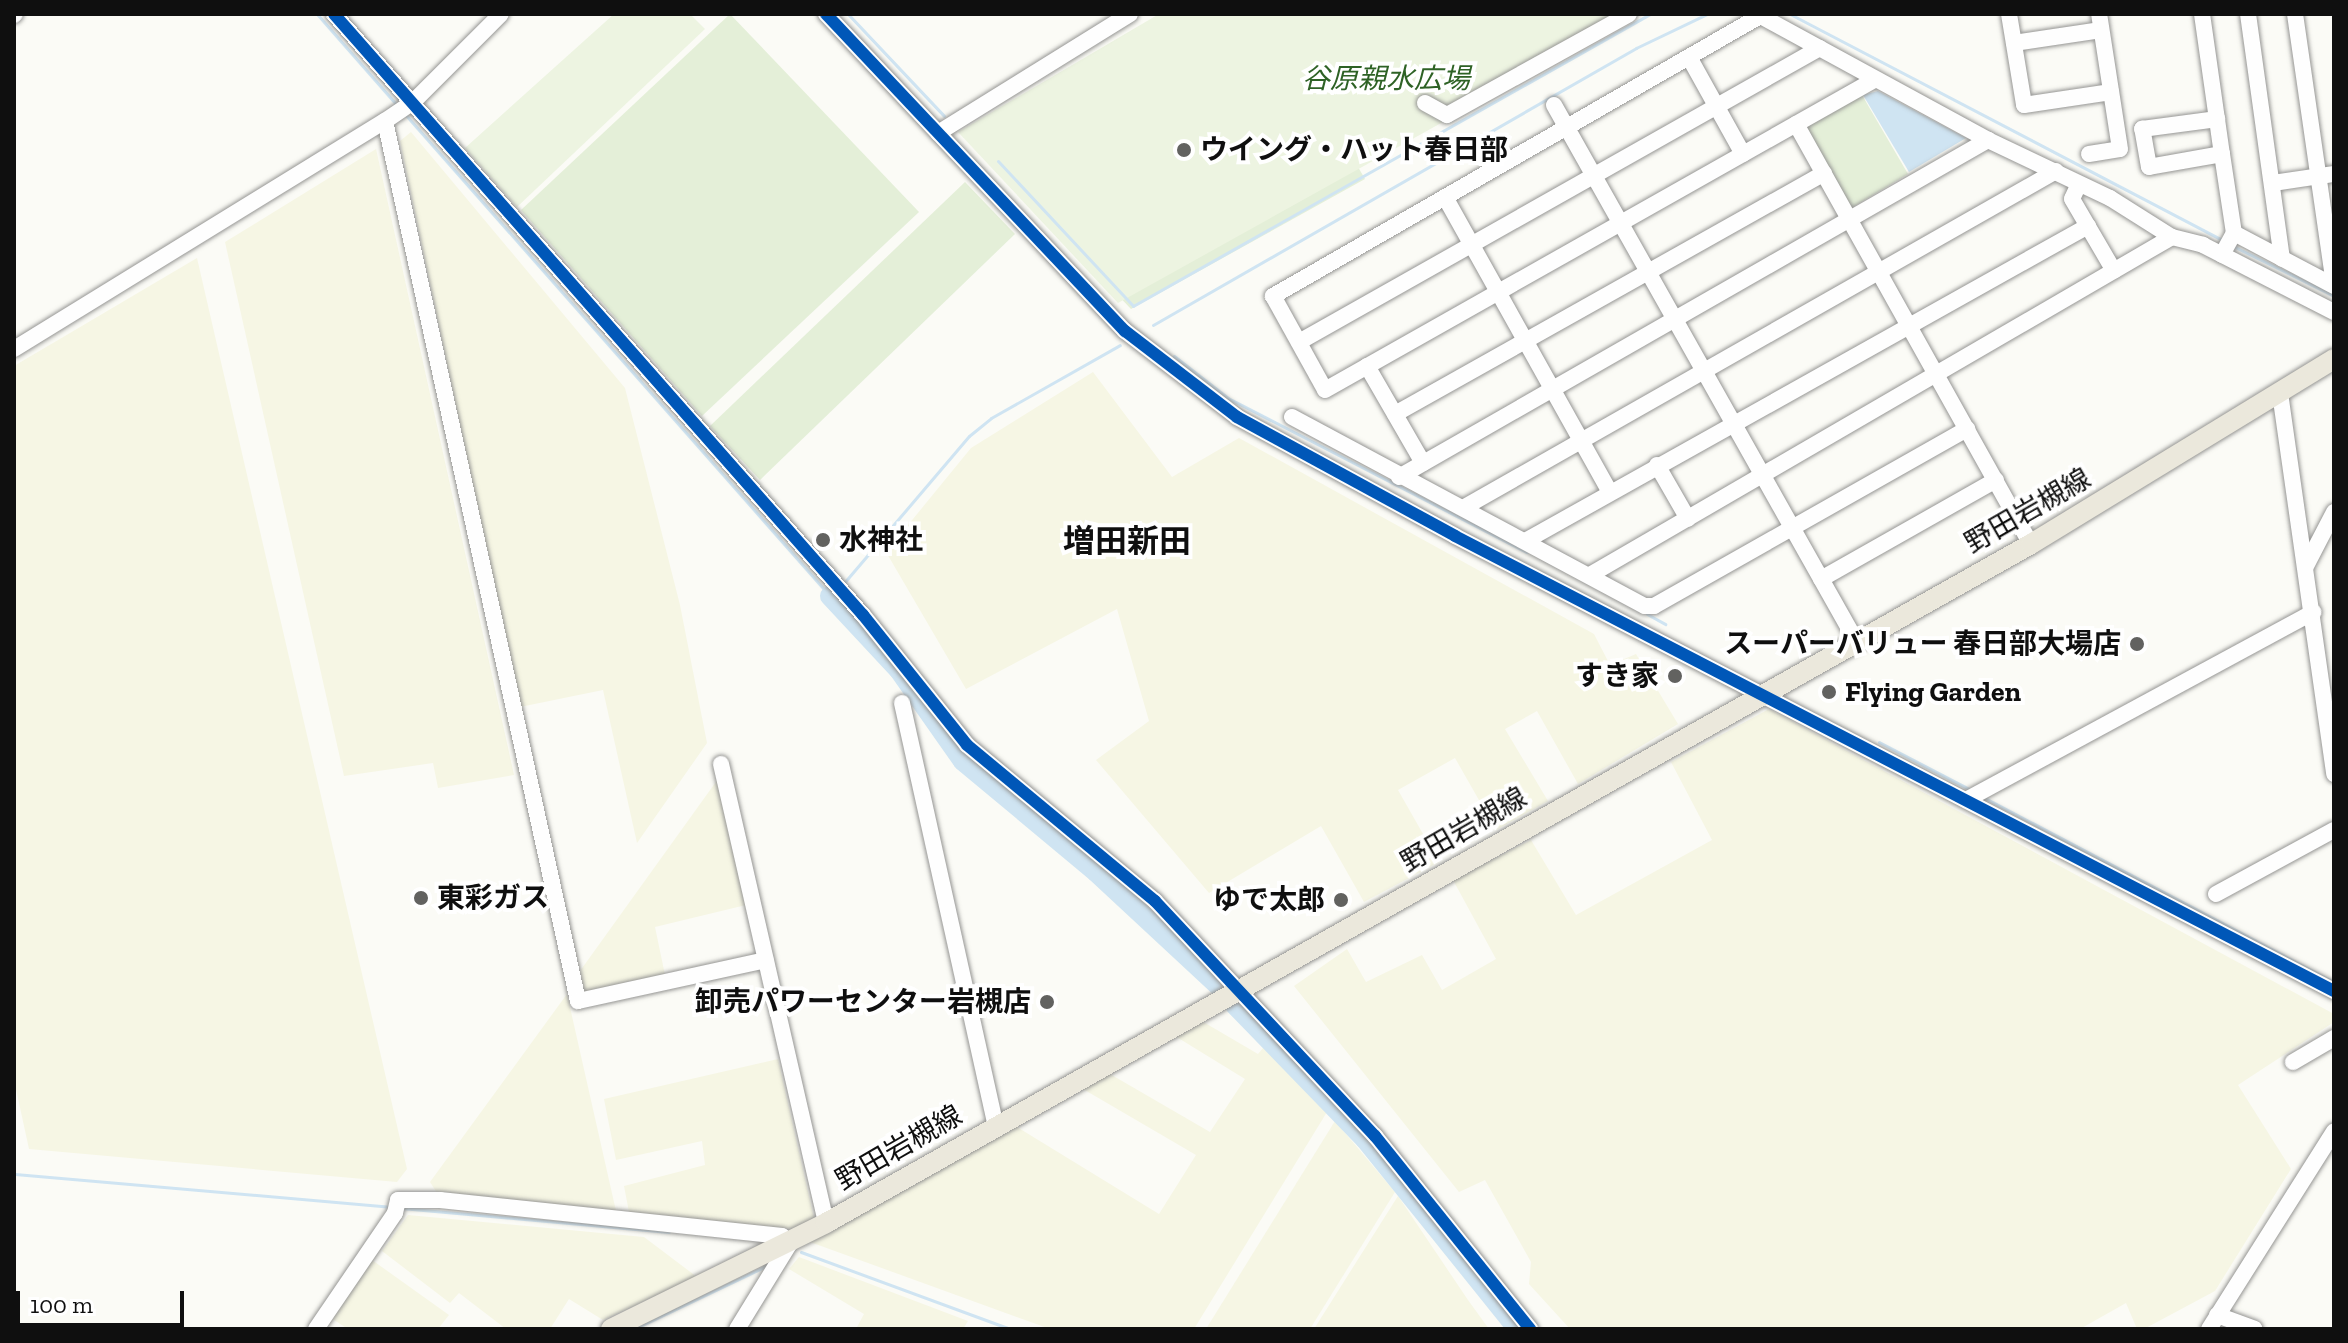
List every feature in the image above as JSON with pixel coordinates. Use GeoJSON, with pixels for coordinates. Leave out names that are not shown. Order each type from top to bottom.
{"type":"FeatureCollection","features":[{"type":"Feature","properties":{"kind":"main road","name":"野田岩槻線"},"geometry":{"type":"LineString","coordinates":[[611,1329],[826,1223],[995,1124],[1240,990],[2031,544],[2334,359]]}},
{"type":"Feature","properties":{"kind":"street"},"geometry":{"type":"LineString","coordinates":[[334,14],[400,111],[863,615],[967,745],[1155,901],[1388,1152],[1530,1329]]}},
{"type":"Feature","properties":{"kind":"street"},"geometry":{"type":"LineString","coordinates":[[14,349],[400,111],[501,14]]}},
{"type":"Feature","properties":{"kind":"street"},"geometry":{"type":"LineString","coordinates":[[826,14],[1125,331],[1237,417],[1762,693],[1974,797],[2334,991]]}},
{"type":"Feature","properties":{"kind":"street"},"geometry":{"type":"LineString","coordinates":[[938,133],[1130,14]]}},
{"type":"Feature","properties":{"kind":"street"},"geometry":{"type":"LineString","coordinates":[[1425,103],[1447,115],[1629,14]]}},
{"type":"Feature","properties":{"kind":"street"},"geometry":{"type":"LineString","coordinates":[[2009,14],[2024,105],[2111,92]]}},
{"type":"Feature","properties":{"kind":"street"},"geometry":{"type":"LineString","coordinates":[[2202,14],[2234,233],[2222,255]]}},
{"type":"Feature","properties":{"kind":"street"},"geometry":{"type":"LineString","coordinates":[[2248,14],[2282,259]]}},
{"type":"Feature","properties":{"kind":"street"},"geometry":{"type":"LineString","coordinates":[[2234,233],[2334,284],[2326,175],[2295,14]]}},
{"type":"Feature","properties":{"kind":"street"},"geometry":{"type":"LineString","coordinates":[[1874,80],[1325,390],[1273,296],[1758,15],[1988,140],[2056,171],[2078,186],[2110,198],[2172,237],[2222,255],[2334,312]]}},
{"type":"Feature","properties":{"kind":"street"},"geometry":{"type":"LineString","coordinates":[[2014,43],[2100,22],[2120,149],[2089,154]]}},
{"type":"Feature","properties":{"kind":"street"},"geometry":{"type":"LineString","coordinates":[[1299,342],[1820,48]]}},
{"type":"Feature","properties":{"kind":"street"},"geometry":{"type":"LineString","coordinates":[[1689,57],[1743,154]]}},
{"type":"Feature","properties":{"kind":"street"},"geometry":{"type":"LineString","coordinates":[[1554,105],[1856,641]]}},
{"type":"Feature","properties":{"kind":"street"},"geometry":{"type":"LineString","coordinates":[[400,111],[578,1001],[766,960]]}},
{"type":"Feature","properties":{"kind":"street"},"geometry":{"type":"LineString","coordinates":[[2217,119],[2142,129],[2149,167],[2222,154]]}},
{"type":"Feature","properties":{"kind":"street"},"geometry":{"type":"LineString","coordinates":[[1796,124],[2031,544]]}},
{"type":"Feature","properties":{"kind":"street"},"geometry":{"type":"LineString","coordinates":[[1399,477],[1988,140]]}},
{"type":"Feature","properties":{"kind":"street"},"geometry":{"type":"LineString","coordinates":[[1463,508],[2056,171]]}},
{"type":"Feature","properties":{"kind":"street"},"geometry":{"type":"LineString","coordinates":[[1395,414],[1824,173]]}},
{"type":"Feature","properties":{"kind":"street"},"geometry":{"type":"LineString","coordinates":[[2273,183],[2326,175]]}},
{"type":"Feature","properties":{"kind":"street"},"geometry":{"type":"LineString","coordinates":[[2078,186],[2072,199],[2114,271]]}},
{"type":"Feature","properties":{"kind":"street"},"geometry":{"type":"LineString","coordinates":[[1445,197],[1610,492]]}},
{"type":"Feature","properties":{"kind":"street"},"geometry":{"type":"LineString","coordinates":[[1527,540],[2088,226]]}},
{"type":"Feature","properties":{"kind":"street"},"geometry":{"type":"LineString","coordinates":[[1590,575],[2172,237]]}},
{"type":"Feature","properties":{"kind":"street"},"geometry":{"type":"LineString","coordinates":[[1367,366],[1423,463]]}},
{"type":"Feature","properties":{"kind":"street"},"geometry":{"type":"LineString","coordinates":[[2280,393],[2334,774]]}},
{"type":"Feature","properties":{"kind":"street"},"geometry":{"type":"LineString","coordinates":[[1292,417],[1399,477],[1654,606],[1967,429]]}},
{"type":"Feature","properties":{"kind":"street"},"geometry":{"type":"LineString","coordinates":[[1657,465],[1688,519]]}},
{"type":"Feature","properties":{"kind":"street"},"geometry":{"type":"LineString","coordinates":[[1821,579],[1996,480]]}},
{"type":"Feature","properties":{"kind":"street"},"geometry":{"type":"LineString","coordinates":[[2306,566],[2334,512]]}},
{"type":"Feature","properties":{"kind":"street"},"geometry":{"type":"LineString","coordinates":[[1974,797],[2313,612]]}},
{"type":"Feature","properties":{"kind":"street"},"geometry":{"type":"LineString","coordinates":[[902,703],[995,1124]]}},
{"type":"Feature","properties":{"kind":"street"},"geometry":{"type":"LineString","coordinates":[[721,764],[826,1223]]}},
{"type":"Feature","properties":{"kind":"street"},"geometry":{"type":"LineString","coordinates":[[2216,894],[2334,830]]}},
{"type":"Feature","properties":{"kind":"street"},"geometry":{"type":"LineString","coordinates":[[2293,1062],[2334,1038]]}},
{"type":"Feature","properties":{"kind":"street"},"geometry":{"type":"LineString","coordinates":[[2255,1329],[2213,1322],[2328,1152],[2334,1131]]}},
{"type":"Feature","properties":{"kind":"street"},"geometry":{"type":"LineString","coordinates":[[316,1329],[397,1207],[440,1200],[782,1236],[785,1245],[737,1329]]}},
{"type":"Feature","properties":{"kind":"green space"},"geometry":{"type":"Polygon","coordinates":[[[614,14],[690,14],[705,29],[517,207],[465,148],[614,14]]]}},
{"type":"Feature","properties":{"kind":"green space"},"geometry":{"type":"Polygon","coordinates":[[[730,14],[919,212],[702,416],[521,210],[730,14]]]}},
{"type":"Feature","properties":{"kind":"green space","name":"ウイング・ハット春日部"},"geometry":{"type":"Polygon","coordinates":[[[1159,14],[1637,14],[1118,303],[958,132],[1159,14]]]}},
{"type":"Feature","properties":{"kind":"green space"},"geometry":{"type":"Polygon","coordinates":[[[1862,95],[1908,174],[1848,210],[1802,126],[1862,95]]]}},
{"type":"Feature","properties":{"kind":"green space"},"geometry":{"type":"Polygon","coordinates":[[[411,132],[625,388],[680,605],[707,743],[637,843],[603,690],[520,707],[400,141],[411,132]]]}},
{"type":"Feature","properties":{"kind":"green space"},"geometry":{"type":"Polygon","coordinates":[[[376,149],[514,775],[438,788],[433,763],[344,776],[225,242],[376,149]]]}},
{"type":"Feature","properties":{"kind":"green space"},"geometry":{"type":"Polygon","coordinates":[[[1358,167],[1365,179],[1131,309],[1001,172],[1358,167]]]}},
{"type":"Feature","properties":{"kind":"green space"},"geometry":{"type":"Polygon","coordinates":[[[965,182],[1015,234],[760,480],[710,426],[965,182]]]}},
{"type":"Feature","properties":{"kind":"green space"},"geometry":{"type":"Polygon","coordinates":[[[197,258],[407,1169],[397,1182],[29,1149],[14,1080],[14,366],[197,258]]]}},
{"type":"Feature","properties":{"kind":"green space"},"geometry":{"type":"Polygon","coordinates":[[[1093,372],[1172,477],[1239,438],[1594,634],[1610,665],[1636,654],[1678,724],[1578,784],[1537,711],[1505,729],[1548,801],[1496,830],[1455,758],[1398,790],[1439,862],[1364,902],[1321,826],[1209,893],[1096,760],[1149,721],[1117,609],[966,689],[886,552],[971,448],[1093,372]]]}},
{"type":"Feature","properties":{"kind":"green space"},"geometry":{"type":"Polygon","coordinates":[[[1769,709],[2334,1014],[2334,1022],[2238,1085],[2291,1169],[2215,1291],[2144,1329],[2137,1329],[2126,1303],[2080,1329],[1570,1329],[1529,1284],[1531,1262],[1485,1180],[1459,1192],[1294,986],[1347,949],[1366,982],[1422,955],[1442,990],[1496,959],[1453,880],[1531,840],[1576,915],[1712,840],[1671,762],[1769,709]]]}},
{"type":"Feature","properties":{"kind":"green space"},"geometry":{"type":"Polygon","coordinates":[[[718,779],[746,905],[655,927],[665,975],[585,993],[580,971],[718,779]]]}},
{"type":"Feature","properties":{"kind":"green space"},"geometry":{"type":"Polygon","coordinates":[[[567,994],[616,1211],[437,1193],[430,1182],[567,994]]]}},
{"type":"Feature","properties":{"kind":"green space"},"geometry":{"type":"Polygon","coordinates":[[[1200,1020],[1258,1054],[1268,1042],[1327,1112],[1194,1329],[1050,1329],[810,1242],[1017,1127],[1159,1214],[1196,1155],[1083,1089],[1110,1074],[1210,1132],[1245,1079],[1175,1036],[1200,1020]]]}},
{"type":"Feature","properties":{"kind":"green space"},"geometry":{"type":"Polygon","coordinates":[[[778,1059],[814,1218],[793,1229],[629,1212],[624,1186],[705,1165],[702,1141],[616,1160],[604,1099],[778,1059]]]}},
{"type":"Feature","properties":{"kind":"green space"},"geometry":{"type":"Polygon","coordinates":[[[1335,1121],[1395,1192],[1310,1329],[1206,1329],[1335,1121]]]}},
{"type":"Feature","properties":{"kind":"green space"},"geometry":{"type":"Polygon","coordinates":[[[1398,1196],[1468,1300],[1489,1329],[1314,1329],[1398,1196]]]}},
{"type":"Feature","properties":{"kind":"green space"},"geometry":{"type":"Polygon","coordinates":[[[408,1215],[644,1237],[697,1277],[603,1320],[569,1299],[550,1329],[506,1329],[459,1293],[450,1303],[382,1251],[408,1215]]]}},
{"type":"Feature","properties":{"kind":"green space"},"geometry":{"type":"Polygon","coordinates":[[[799,1257],[968,1321],[963,1329],[856,1329],[864,1314],[789,1269],[799,1257]]]}},
{"type":"Feature","properties":{"kind":"green space"},"geometry":{"type":"Polygon","coordinates":[[[372,1260],[449,1315],[438,1329],[348,1329],[331,1318],[372,1260]]]}},
{"type":"Feature","properties":{"kind":"water"},"geometry":{"type":"Polygon","coordinates":[[[1878,91],[1966,138],[1909,172],[1863,95],[1878,91]]]}},
{"type":"Feature","properties":{"kind":"waterway"},"geometry":{"type":"LineString","coordinates":[[317,14],[396,104]]}},
{"type":"Feature","properties":{"kind":"waterway"},"geometry":{"type":"LineString","coordinates":[[848,14],[944,116]]}},
{"type":"Feature","properties":{"kind":"waterway"},"geometry":{"type":"LineString","coordinates":[[998,161],[1133,306],[1650,14]]}},
{"type":"Feature","properties":{"kind":"waterway"},"geometry":{"type":"LineString","coordinates":[[1153,325],[1636,48],[1707,14]]}},
{"type":"Feature","properties":{"kind":"waterway"},"geometry":{"type":"LineString","coordinates":[[1790,14],[2223,240]]}},
{"type":"Feature","properties":{"kind":"waterway"},"geometry":{"type":"LineString","coordinates":[[404,113],[830,596],[835,593]]}},
{"type":"Feature","properties":{"kind":"waterway"},"geometry":{"type":"LineString","coordinates":[[2233,246],[2334,296]]}},
{"type":"Feature","properties":{"kind":"waterway"},"geometry":{"type":"LineString","coordinates":[[843,584],[969,436],[991,418],[1120,345]]}},
{"type":"Feature","properties":{"kind":"waterway"},"geometry":{"type":"LineString","coordinates":[[1174,356],[1228,398],[1527,552]]}},
{"type":"Feature","properties":{"kind":"waterway"},"geometry":{"type":"LineString","coordinates":[[830,596],[899,670],[963,761],[1096,872],[1223,990]]}},
{"type":"Feature","properties":{"kind":"waterway"},"geometry":{"type":"LineString","coordinates":[[1647,614],[1665,624]]}},
{"type":"Feature","properties":{"kind":"waterway"},"geometry":{"type":"LineString","coordinates":[[1879,742],[1971,790]]}},
{"type":"Feature","properties":{"kind":"waterway"},"geometry":{"type":"LineString","coordinates":[[1985,798],[2334,982]]}},
{"type":"Feature","properties":{"kind":"waterway"},"geometry":{"type":"LineString","coordinates":[[1235,1005],[1365,1139],[1518,1329]]}},
{"type":"Feature","properties":{"kind":"waterway"},"geometry":{"type":"LineString","coordinates":[[15,1174],[390,1207]]}},
{"type":"Feature","properties":{"kind":"waterway"},"geometry":{"type":"LineString","coordinates":[[401,1208],[669,1232]]}},
{"type":"Feature","properties":{"kind":"waterway"},"geometry":{"type":"LineString","coordinates":[[801,1252],[1010,1329]]}},
{"type":"Feature","properties":{"kind":"waterway"},"geometry":{"type":"LineString","coordinates":[[634,1329],[768,1265]]}},
{"type":"Feature","properties":{"kind":"cycle path"},"geometry":{"type":"LineString","coordinates":[[334,14],[863,615],[967,745],[1155,901],[1375,1136],[1530,1329]]}},
{"type":"Feature","properties":{"kind":"cycle path"},"geometry":{"type":"LineString","coordinates":[[826,14],[1125,331],[1237,417],[1455,536],[2334,991]]}},
{"type":"Feature","properties":{"kind":"place","name":"ウイング・ハット春日部"},"geometry":{"type":"Point","coordinates":[1184,150]}},
{"type":"Feature","properties":{"kind":"place","name":"水神社"},"geometry":{"type":"Point","coordinates":[823,540]}},
{"type":"Feature","properties":{"kind":"place","name":"スーパーバリュー 春日部大場店"},"geometry":{"type":"Point","coordinates":[2137,644]}},
{"type":"Feature","properties":{"kind":"place","name":"すき家"},"geometry":{"type":"Point","coordinates":[1675,676]}},
{"type":"Feature","properties":{"kind":"place","name":"Flying Garden"},"geometry":{"type":"Point","coordinates":[1829,692]}},
{"type":"Feature","properties":{"kind":"place","name":"東彩ガス"},"geometry":{"type":"Point","coordinates":[421,898]}},
{"type":"Feature","properties":{"kind":"place","name":"ゆで太郎"},"geometry":{"type":"Point","coordinates":[1341,900]}},
{"type":"Feature","properties":{"kind":"place","name":"卸売パワーセンター岩槻店"},"geometry":{"type":"Point","coordinates":[1047,1002]}},
{"type":"Feature","properties":{"kind":"district","name":"増田新田"},"geometry":{"type":"Point","coordinates":[1127,541]}},
{"type":"Feature","properties":{"kind":"park label","name":"谷原親水広場"},"geometry":{"type":"Point","coordinates":[1386,79]}}]}
